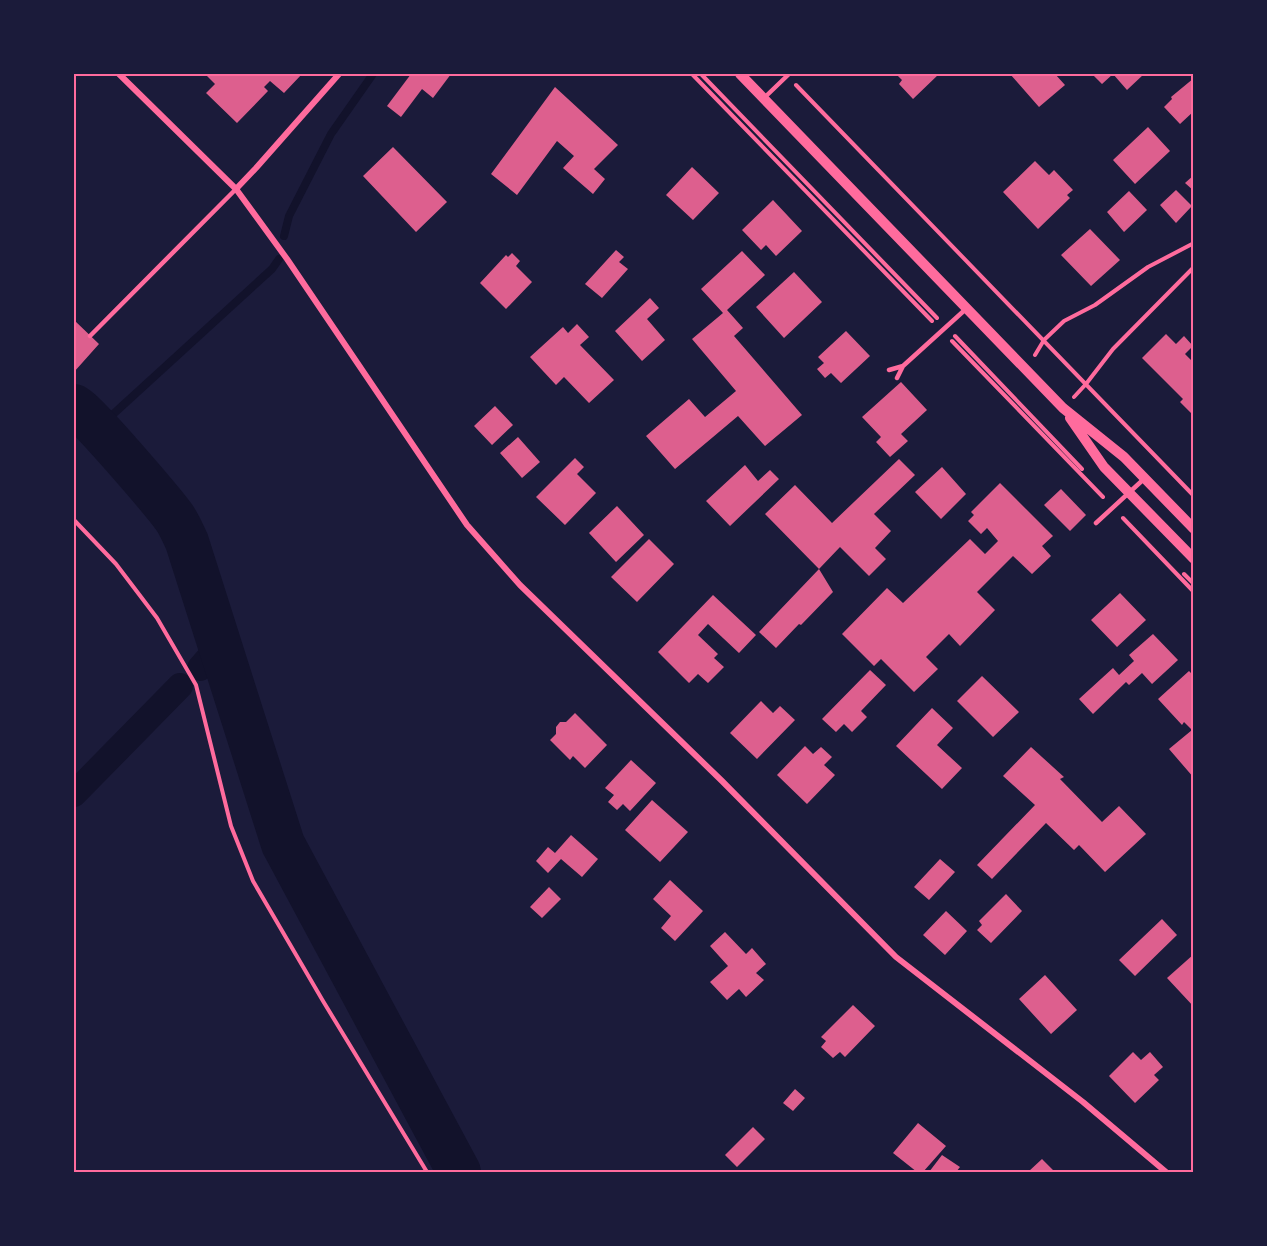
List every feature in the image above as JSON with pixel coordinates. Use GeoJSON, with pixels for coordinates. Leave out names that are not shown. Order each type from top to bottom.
{"type":"FeatureCollection","features":[{"type":"Feature","properties":{"kind":"street"},"geometry":{"type":"LineString","coordinates":[[119,74],[236,189],[287,259],[467,525],[520,585],[722,781],[896,957],[1083,1102],[1166,1173]]}},
{"type":"Feature","properties":{"kind":"street"},"geometry":{"type":"LineString","coordinates":[[236,189],[339,74]]}},
{"type":"Feature","properties":{"kind":"street"},"geometry":{"type":"LineString","coordinates":[[740,74],[1063,408],[1124,457],[1194,529]]}},
{"type":"Feature","properties":{"kind":"street"},"geometry":{"type":"LineString","coordinates":[[1063,408],[1104,467],[1194,559]]}},
{"type":"Feature","properties":{"kind":"lane"},"geometry":{"type":"LineString","coordinates":[[764,98],[788,74]]}},
{"type":"Feature","properties":{"kind":"lane"},"geometry":{"type":"LineString","coordinates":[[90,336],[236,189]]}},
{"type":"Feature","properties":{"kind":"lane"},"geometry":{"type":"LineString","coordinates":[[897,378],[903,366],[967,308]]}},
{"type":"Feature","properties":{"kind":"lane"},"geometry":{"type":"LineString","coordinates":[[889,370],[903,366]]}},
{"type":"Feature","properties":{"kind":"lane"},"geometry":{"type":"LineString","coordinates":[[1096,522],[1145,478]]}},
{"type":"Feature","properties":{"kind":"path"},"geometry":{"type":"LineString","coordinates":[[692,74],[1011,402]]}},
{"type":"Feature","properties":{"kind":"path"},"geometry":{"type":"LineString","coordinates":[[788,74],[1194,496]]}},
{"type":"Feature","properties":{"kind":"path"},"geometry":{"type":"LineString","coordinates":[[1027,370],[1044,340],[1064,321],[1095,305],[1148,267],[1194,243]]}},
{"type":"Feature","properties":{"kind":"path"},"geometry":{"type":"LineString","coordinates":[[1063,408],[1086,384],[1113,349],[1194,267]]}},
{"type":"Feature","properties":{"kind":"path"},"geometry":{"type":"LineString","coordinates":[[74,520],[116,564],[157,618],[196,685],[231,826],[253,880],[427,1173]]}},
{"type":"Feature","properties":{"kind":"building"},"geometry":{"type":"Polygon","coordinates":[[[210,74],[302,74],[284,93],[270,81],[264,87],[268,91],[237,123],[206,93],[215,84],[207,76],[210,74]]]}},
{"type":"Feature","properties":{"kind":"building"},"geometry":{"type":"Polygon","coordinates":[[[411,74],[451,74],[433,98],[422,89],[401,117],[387,106],[411,74]]]}},
{"type":"Feature","properties":{"kind":"building"},"geometry":{"type":"Polygon","coordinates":[[[896,74],[939,74],[913,99],[899,84],[902,80],[896,74]]]}},
{"type":"Feature","properties":{"kind":"building"},"geometry":{"type":"Polygon","coordinates":[[[1010,74],[1055,74],[1065,85],[1039,107],[1010,74]]]}},
{"type":"Feature","properties":{"kind":"building"},"geometry":{"type":"Polygon","coordinates":[[[1092,74],[1113,74],[1102,84],[1092,74]]]}},
{"type":"Feature","properties":{"kind":"building"},"geometry":{"type":"Polygon","coordinates":[[[1113,74],[1144,74],[1127,90],[1113,74]]]}},
{"type":"Feature","properties":{"kind":"building"},"geometry":{"type":"Polygon","coordinates":[[[1194,78],[1194,111],[1180,124],[1164,107],[1172,99],[1171,97],[1194,78]]]}},
{"type":"Feature","properties":{"kind":"building"},"geometry":{"type":"Polygon","coordinates":[[[555,87],[618,145],[594,169],[605,179],[593,194],[563,168],[574,156],[557,141],[517,195],[491,174],[555,87]]]}},
{"type":"Feature","properties":{"kind":"building"},"geometry":{"type":"Polygon","coordinates":[[[1148,127],[1170,151],[1135,184],[1113,160],[1148,127]]]}},
{"type":"Feature","properties":{"kind":"building"},"geometry":{"type":"Polygon","coordinates":[[[393,147],[447,202],[416,232],[363,176],[393,147]]]}},
{"type":"Feature","properties":{"kind":"building"},"geometry":{"type":"Polygon","coordinates":[[[1035,161],[1049,175],[1054,170],[1073,190],[1067,195],[1070,198],[1038,229],[1003,192],[1035,161]]]}},
{"type":"Feature","properties":{"kind":"building"},"geometry":{"type":"Polygon","coordinates":[[[692,167],[719,193],[693,220],[666,195],[692,167]]]}},
{"type":"Feature","properties":{"kind":"building"},"geometry":{"type":"Polygon","coordinates":[[[1194,175],[1194,191],[1185,183],[1194,175]]]}},
{"type":"Feature","properties":{"kind":"building"},"geometry":{"type":"Polygon","coordinates":[[[1176,190],[1192,206],[1176,223],[1160,205],[1176,190]]]}},
{"type":"Feature","properties":{"kind":"building"},"geometry":{"type":"Polygon","coordinates":[[[1129,191],[1147,210],[1124,232],[1107,212],[1129,191]]]}},
{"type":"Feature","properties":{"kind":"building"},"geometry":{"type":"Polygon","coordinates":[[[773,200],[802,231],[776,256],[766,245],[761,250],[742,230],[773,200]]]}},
{"type":"Feature","properties":{"kind":"building"},"geometry":{"type":"Polygon","coordinates":[[[1090,229],[1120,260],[1091,286],[1061,255],[1090,229]]]}},
{"type":"Feature","properties":{"kind":"building"},"geometry":{"type":"Polygon","coordinates":[[[616,250],[624,257],[619,262],[628,269],[602,298],[585,284],[616,250]]]}},
{"type":"Feature","properties":{"kind":"building"},"geometry":{"type":"Polygon","coordinates":[[[742,251],[765,275],[727,310],[743,328],[734,336],[802,415],[765,446],[738,416],[675,469],[646,436],[689,399],[705,417],[736,391],[692,339],[723,313],[701,289],[742,251]]]}},
{"type":"Feature","properties":{"kind":"building"},"geometry":{"type":"Polygon","coordinates":[[[512,253],[520,261],[516,266],[532,282],[506,309],[480,283],[506,255],[508,257],[512,253]]]}},
{"type":"Feature","properties":{"kind":"building"},"geometry":{"type":"Polygon","coordinates":[[[794,272],[822,302],[784,338],[756,307],[794,272]]]}},
{"type":"Feature","properties":{"kind":"building"},"geometry":{"type":"Polygon","coordinates":[[[650,298],[659,308],[647,319],[665,340],[642,361],[615,331],[650,298]]]}},
{"type":"Feature","properties":{"kind":"building"},"geometry":{"type":"Polygon","coordinates":[[[74,320],[99,344],[74,372],[74,320]]]}},
{"type":"Feature","properties":{"kind":"building"},"geometry":{"type":"Polygon","coordinates":[[[577,324],[589,337],[580,345],[614,380],[589,403],[564,377],[556,385],[530,357],[563,327],[568,333],[577,324]]]}},
{"type":"Feature","properties":{"kind":"building"},"geometry":{"type":"Polygon","coordinates":[[[846,331],[870,356],[841,383],[831,373],[825,378],[817,369],[824,363],[818,357],[846,331]]]}},
{"type":"Feature","properties":{"kind":"building"},"geometry":{"type":"Polygon","coordinates":[[[1166,334],[1176,344],[1184,336],[1193,346],[1185,354],[1194,363],[1194,416],[1180,402],[1183,399],[1142,358],[1166,334]]]}},
{"type":"Feature","properties":{"kind":"building"},"geometry":{"type":"Polygon","coordinates":[[[901,382],[927,410],[901,434],[908,441],[890,457],[876,442],[881,437],[862,417],[901,382]]]}},
{"type":"Feature","properties":{"kind":"building"},"geometry":{"type":"Polygon","coordinates":[[[495,406],[513,425],[492,445],[474,426],[495,406]]]}},
{"type":"Feature","properties":{"kind":"building"},"geometry":{"type":"Polygon","coordinates":[[[518,437],[540,462],[522,478],[500,453],[518,437]]]}},
{"type":"Feature","properties":{"kind":"building"},"geometry":{"type":"Polygon","coordinates":[[[575,458],[584,467],[577,474],[596,493],[565,525],[536,497],[575,458]]]}},
{"type":"Feature","properties":{"kind":"building"},"geometry":{"type":"Polygon","coordinates":[[[899,459],[915,475],[874,514],[891,531],[875,548],[886,559],[869,576],[840,547],[819,569],[765,514],[795,485],[832,523],[899,459]]]}},
{"type":"Feature","properties":{"kind":"building"},"geometry":{"type":"Polygon","coordinates":[[[745,465],[758,481],[770,470],[779,479],[730,526],[706,501],[745,465]]]}},
{"type":"Feature","properties":{"kind":"building"},"geometry":{"type":"Polygon","coordinates":[[[942,467],[966,494],[941,519],[915,492],[942,467]]]}},
{"type":"Feature","properties":{"kind":"building"},"geometry":{"type":"Polygon","coordinates":[[[1000,483],[1053,536],[1042,546],[1051,556],[1032,574],[1013,556],[977,592],[995,610],[960,646],[949,634],[926,657],[938,669],[914,692],[881,659],[874,666],[842,634],[887,588],[903,603],[970,539],[985,554],[998,541],[987,528],[981,534],[968,521],[974,515],[971,512],[1000,483]]]}},
{"type":"Feature","properties":{"kind":"building"},"geometry":{"type":"Polygon","coordinates":[[[1061,489],[1086,515],[1070,531],[1044,505],[1061,489]]]}},
{"type":"Feature","properties":{"kind":"building"},"geometry":{"type":"Polygon","coordinates":[[[617,506],[644,535],[616,562],[589,533],[617,506]]]}},
{"type":"Feature","properties":{"kind":"building"},"geometry":{"type":"Polygon","coordinates":[[[649,539],[674,564],[637,602],[611,577],[649,539]]]}},
{"type":"Feature","properties":{"kind":"building"},"geometry":{"type":"Polygon","coordinates":[[[819,569],[833,592],[776,648],[759,632],[819,569]]]}},
{"type":"Feature","properties":{"kind":"building"},"geometry":{"type":"Polygon","coordinates":[[[1120,593],[1146,620],[1117,647],[1091,620],[1120,593]]]}},
{"type":"Feature","properties":{"kind":"building"},"geometry":{"type":"Polygon","coordinates":[[[713,595],[756,635],[739,653],[708,624],[698,635],[718,654],[714,658],[724,667],[708,683],[698,674],[689,683],[658,652],[713,595]]]}},
{"type":"Feature","properties":{"kind":"building"},"geometry":{"type":"Polygon","coordinates":[[[1153,634],[1178,660],[1152,684],[1142,673],[1129,685],[1126,682],[1093,714],[1079,699],[1113,668],[1119,675],[1134,661],[1129,655],[1153,634]]]}},
{"type":"Feature","properties":{"kind":"building"},"geometry":{"type":"Polygon","coordinates":[[[870,670],[886,685],[861,711],[867,717],[852,732],[844,724],[836,732],[822,719],[870,670]]]}},
{"type":"Feature","properties":{"kind":"building"},"geometry":{"type":"Polygon","coordinates":[[[1189,671],[1194,676],[1194,778],[1169,749],[1192,730],[1184,722],[1182,725],[1158,699],[1189,671]]]}},
{"type":"Feature","properties":{"kind":"building"},"geometry":{"type":"Polygon","coordinates":[[[982,676],[1019,712],[993,737],[957,701],[982,676]]]}},
{"type":"Feature","properties":{"kind":"building"},"geometry":{"type":"Polygon","coordinates":[[[761,701],[773,713],[780,706],[795,720],[757,759],[730,733],[761,701]]]}},
{"type":"Feature","properties":{"kind":"building"},"geometry":{"type":"Polygon","coordinates":[[[932,708],[953,728],[937,745],[962,768],[942,789],[896,746],[932,708]]]}},
{"type":"Feature","properties":{"kind":"building"},"geometry":{"type":"Polygon","coordinates":[[[575,713],[607,745],[585,768],[573,756],[570,760],[550,740],[556,734],[556,727],[560,722],[566,722],[575,713]]]}},
{"type":"Feature","properties":{"kind":"building"},"geometry":{"type":"Polygon","coordinates":[[[805,746],[813,754],[821,747],[832,757],[824,765],[835,775],[807,804],[777,775],[805,746]]]}},
{"type":"Feature","properties":{"kind":"building"},"geometry":{"type":"Polygon","coordinates":[[[1031,747],[1064,777],[1060,779],[1102,822],[1119,806],[1146,834],[1105,872],[1079,845],[1074,850],[1046,823],[992,879],[977,865],[1035,805],[1003,776],[1031,747]]]}},
{"type":"Feature","properties":{"kind":"building"},"geometry":{"type":"Polygon","coordinates":[[[631,760],[656,783],[630,811],[623,804],[617,810],[608,802],[614,795],[605,788],[631,760]]]}},
{"type":"Feature","properties":{"kind":"building"},"geometry":{"type":"Polygon","coordinates":[[[652,800],[688,832],[660,862],[625,830],[652,800]]]}},
{"type":"Feature","properties":{"kind":"building"},"geometry":{"type":"Polygon","coordinates":[[[571,835],[598,859],[582,877],[561,859],[548,873],[536,861],[548,847],[555,853],[571,835]]]}},
{"type":"Feature","properties":{"kind":"building"},"geometry":{"type":"Polygon","coordinates":[[[940,859],[955,872],[929,900],[914,887],[940,859]]]}},
{"type":"Feature","properties":{"kind":"building"},"geometry":{"type":"Polygon","coordinates":[[[670,880],[703,911],[675,941],[661,928],[671,916],[653,899],[670,880]]]}},
{"type":"Feature","properties":{"kind":"building"},"geometry":{"type":"Polygon","coordinates":[[[549,887],[561,899],[542,918],[530,907],[549,887]]]}},
{"type":"Feature","properties":{"kind":"building"},"geometry":{"type":"Polygon","coordinates":[[[1006,894],[1022,911],[991,943],[977,930],[982,925],[979,921],[1006,894]]]}},
{"type":"Feature","properties":{"kind":"building"},"geometry":{"type":"Polygon","coordinates":[[[946,911],[967,931],[945,955],[923,935],[946,911]]]}},
{"type":"Feature","properties":{"kind":"building"},"geometry":{"type":"Polygon","coordinates":[[[1162,919],[1177,935],[1135,976],[1119,960],[1162,919]]]}},
{"type":"Feature","properties":{"kind":"building"},"geometry":{"type":"Polygon","coordinates":[[[725,932],[746,954],[752,948],[766,964],[756,973],[764,980],[746,997],[739,989],[727,1000],[710,982],[728,966],[710,946],[725,932]]]}},
{"type":"Feature","properties":{"kind":"building"},"geometry":{"type":"Polygon","coordinates":[[[1194,954],[1194,1007],[1167,978],[1194,954]]]}},
{"type":"Feature","properties":{"kind":"building"},"geometry":{"type":"Polygon","coordinates":[[[1045,975],[1077,1010],[1051,1034],[1019,999],[1045,975]]]}},
{"type":"Feature","properties":{"kind":"building"},"geometry":{"type":"Polygon","coordinates":[[[853,1005],[875,1026],[845,1057],[840,1052],[833,1058],[821,1047],[826,1041],[821,1037],[853,1005]]]}},
{"type":"Feature","properties":{"kind":"building"},"geometry":{"type":"Polygon","coordinates":[[[1133,1052],[1141,1060],[1150,1052],[1163,1067],[1154,1075],[1159,1080],[1135,1103],[1109,1076],[1133,1052]]]}},
{"type":"Feature","properties":{"kind":"building"},"geometry":{"type":"Polygon","coordinates":[[[795,1089],[805,1098],[793,1111],[783,1103],[795,1089]]]}},
{"type":"Feature","properties":{"kind":"building"},"geometry":{"type":"Polygon","coordinates":[[[918,1123],[946,1146],[923,1172],[917,1172],[893,1153],[918,1123]]]}},
{"type":"Feature","properties":{"kind":"building"},"geometry":{"type":"Polygon","coordinates":[[[753,1127],[765,1139],[737,1167],[725,1155],[753,1127]]]}},
{"type":"Feature","properties":{"kind":"building"},"geometry":{"type":"Polygon","coordinates":[[[942,1155],[960,1167],[956,1172],[929,1172],[942,1155]]]}},
{"type":"Feature","properties":{"kind":"building"},"geometry":{"type":"Polygon","coordinates":[[[1042,1159],[1055,1172],[1028,1172],[1042,1159]]]}},
{"type":"Feature","properties":{"kind":"waterway"},"geometry":{"type":"LineString","coordinates":[[284,236],[289,216],[331,134],[373,74]]}},
{"type":"Feature","properties":{"kind":"waterway"},"geometry":{"type":"LineString","coordinates":[[98,428],[272,269],[279,259]]}},
{"type":"Feature","properties":{"kind":"waterway"},"geometry":{"type":"LineString","coordinates":[[74,406],[124,457],[167,508],[181,529],[283,844],[459,1172]]}},
{"type":"Feature","properties":{"kind":"waterway"},"geometry":{"type":"LineString","coordinates":[[200,668],[220,645]]}},
{"type":"Feature","properties":{"kind":"waterway"},"geometry":{"type":"LineString","coordinates":[[74,794],[180,686]]}}]}
